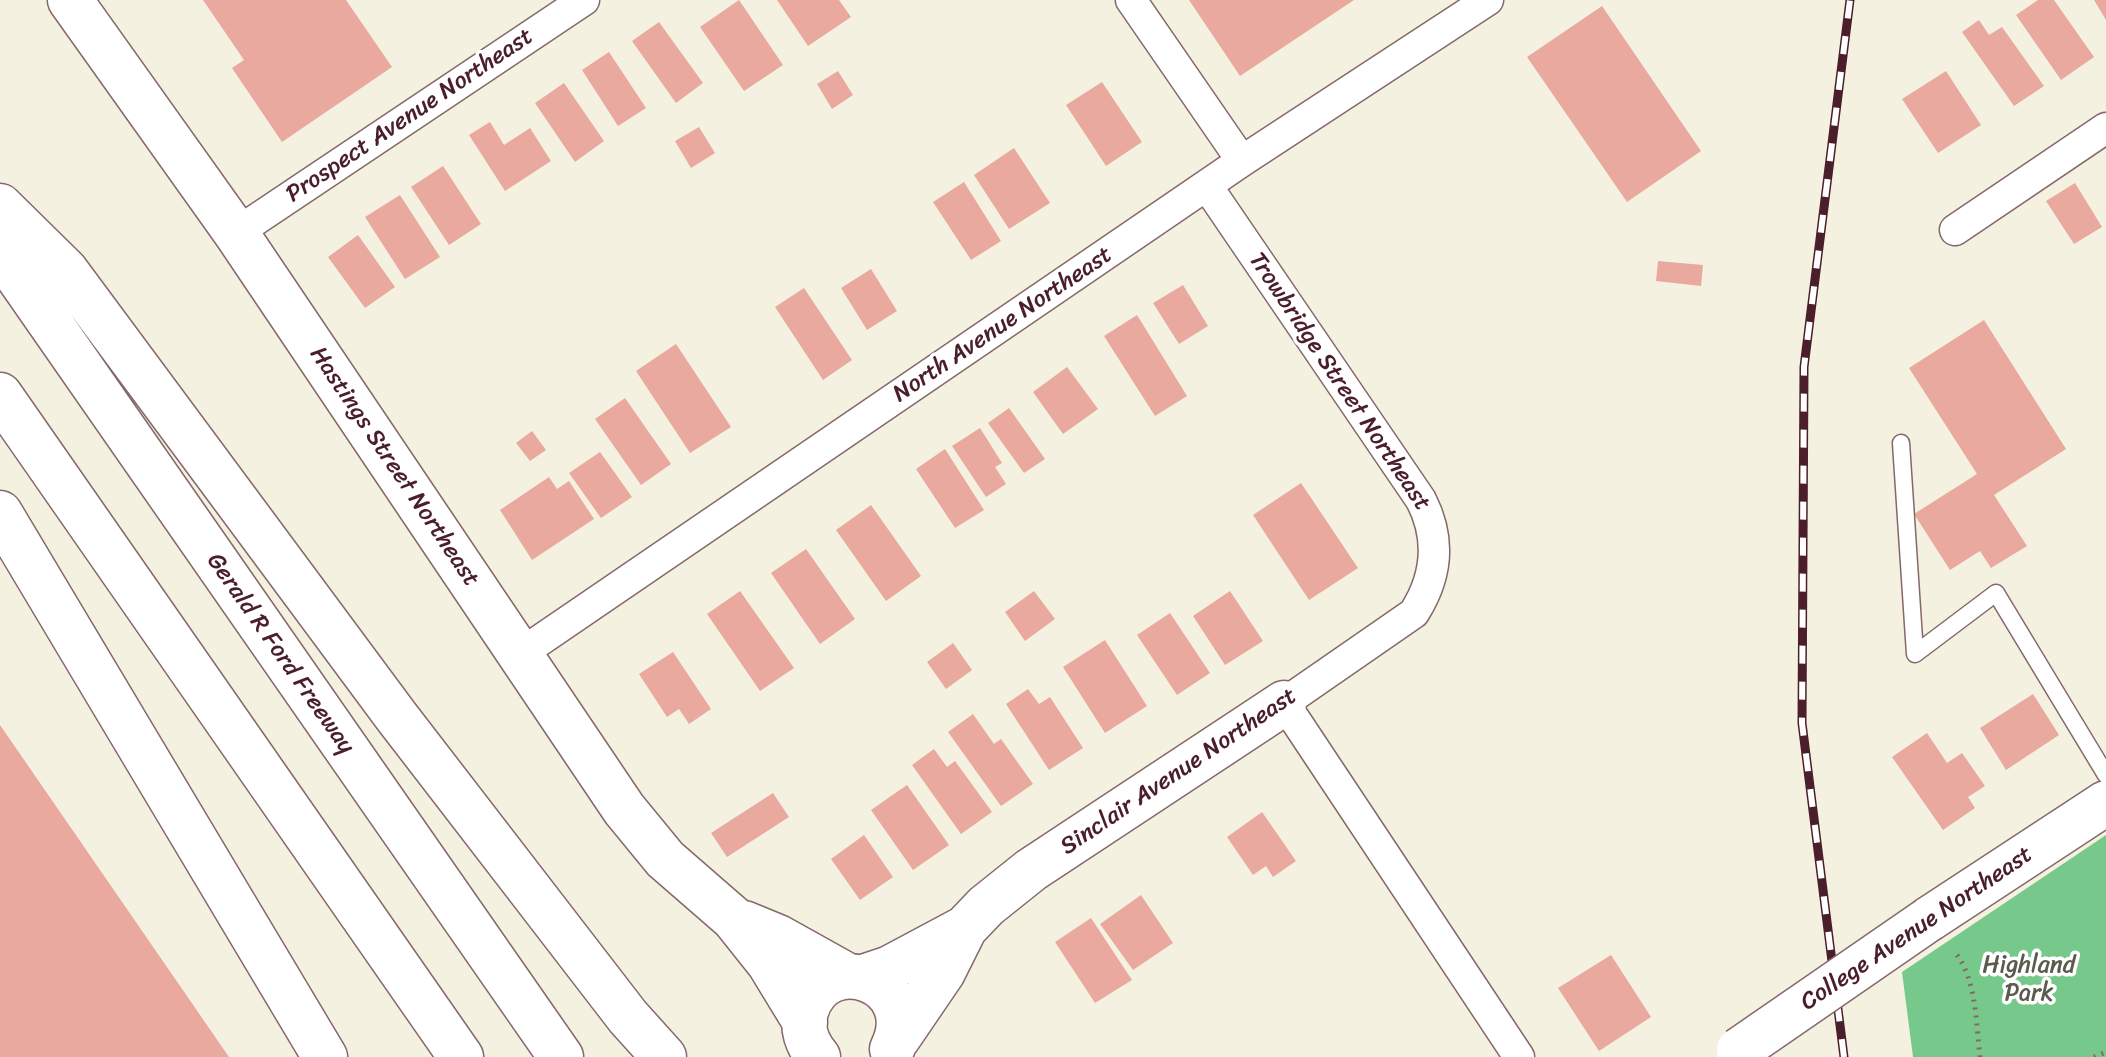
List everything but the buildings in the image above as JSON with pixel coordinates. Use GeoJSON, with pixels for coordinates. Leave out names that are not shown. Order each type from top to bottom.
{"type":"FeatureCollection","features":[{"type":"Feature","properties":{"kind":"main road","name":"Hastings Street Northeast"},"geometry":{"type":"LineString","coordinates":[[70,0],[236,233],[624,809],[665,859],[734,919],[769,963],[811,1040]]}},
{"type":"Feature","properties":{"kind":"main road"},"geometry":{"type":"LineString","coordinates":[[0,206],[66,271],[396,716],[628,1017],[664,1057]]}},
{"type":"Feature","properties":{"kind":"main road","name":"Gerald R Ford Freeway"},"geometry":{"type":"LineString","coordinates":[[0,251],[561,1057]]}},
{"type":"Feature","properties":{"kind":"main road"},"geometry":{"type":"LineString","coordinates":[[0,395],[461,1057]]}},
{"type":"Feature","properties":{"kind":"main road"},"geometry":{"type":"LineString","coordinates":[[0,513],[325,1057]]}},
{"type":"Feature","properties":{"kind":"main road","name":"Sinclair Avenue Northeast"},"geometry":{"type":"LineString","coordinates":[[893,1050],[943,972],[965,928],[986,906],[1031,870],[1284,703]]}},
{"type":"Feature","properties":{"kind":"main road","name":"College Avenue Northeast"},"geometry":{"type":"LineString","coordinates":[[1734,1054],[1929,919],[2106,803]]}},
{"type":"Feature","properties":{"kind":"main road","name":"Hastings Street Northeast"},"geometry":{"type":"LineString","coordinates":[[734,919],[778,937],[855,977],[877,983],[889,994],[896,1007],[899,1023],[893,1050]]}},
{"type":"Feature","properties":{"kind":"main road","name":"Sinclair Avenue Northeast"},"geometry":{"type":"LineString","coordinates":[[811,1040],[810,1001],[819,988],[832,980],[890,968],[965,928]]}},
{"type":"Feature","properties":{"kind":"street","name":"Prospect Avenue Northeast"},"geometry":{"type":"LineString","coordinates":[[236,233],[584,0]]}},
{"type":"Feature","properties":{"kind":"street"},"geometry":{"type":"LineString","coordinates":[[1131,0],[1242,161]]}},
{"type":"Feature","properties":{"kind":"street","name":"North Avenue Northeast"},"geometry":{"type":"LineString","coordinates":[[520,654],[1242,161],[1488,0]]}},
{"type":"Feature","properties":{"kind":"street"},"geometry":{"type":"LineString","coordinates":[[1955,230],[2106,128]]}},
{"type":"Feature","properties":{"kind":"street","name":"Trowbridge Street Northeast"},"geometry":{"type":"LineString","coordinates":[[1207,186],[1413,488],[1430,518],[1436,553],[1426,595],[1414,613],[1399,625]]}},
{"type":"Feature","properties":{"kind":"street","name":"Sinclair Avenue Northeast"},"geometry":{"type":"LineString","coordinates":[[1284,703],[1399,625]]}},
{"type":"Feature","properties":{"kind":"street"},"geometry":{"type":"LineString","coordinates":[[1284,703],[1519,1057]]}},
{"type":"Feature","properties":{"kind":"lane"},"geometry":{"type":"LineString","coordinates":[[1901,443],[1915,654],[1996,593],[2106,775]]}},
{"type":"Feature","properties":{"kind":"path"},"geometry":{"type":"LineString","coordinates":[[1957,955],[1965,967],[1973,998],[1980,1057]]}},
{"type":"Feature","properties":{"kind":"path"},"geometry":{"type":"LineString","coordinates":[[2094,1057],[2106,1055]]}},
{"type":"Feature","properties":{"kind":"green space","name":"Highland Park"},"geometry":{"type":"Polygon","coordinates":[[[2106,835],[2106,1057],[1913,1057],[1902,972],[2106,835]]]}},
{"type":"Feature","properties":{"kind":"railway"},"geometry":{"type":"LineString","coordinates":[[1844,1057],[1802,723],[1804,367],[1850,0]]}}]}
